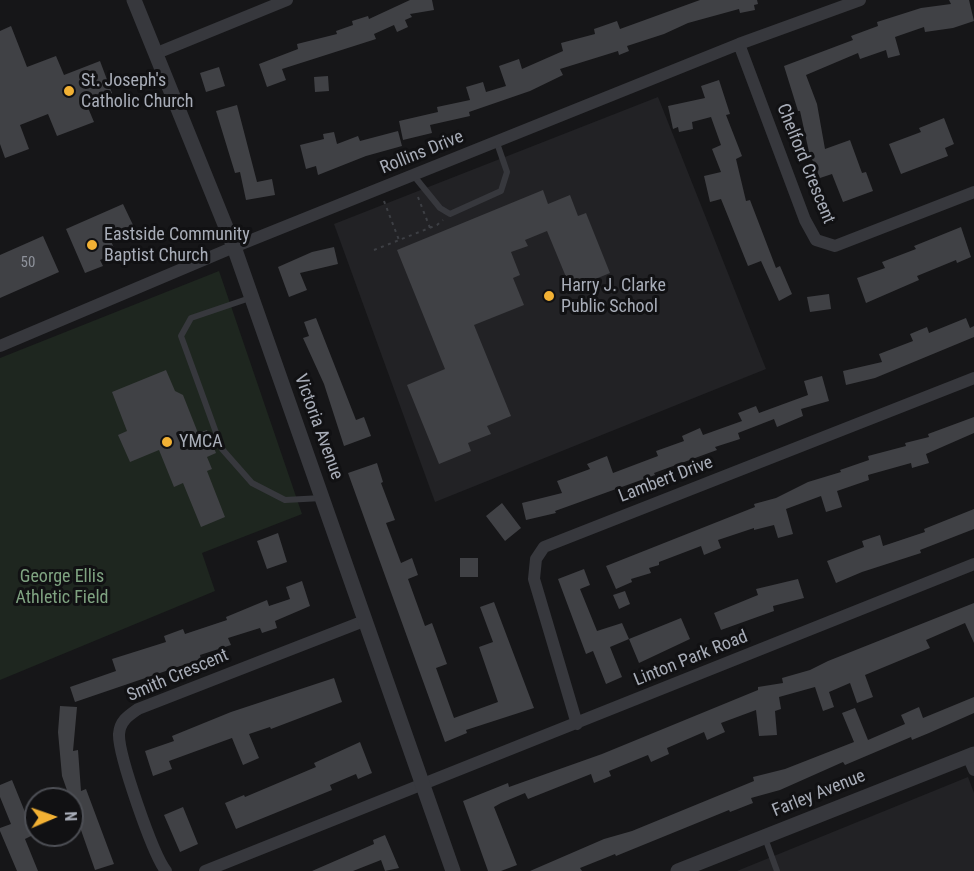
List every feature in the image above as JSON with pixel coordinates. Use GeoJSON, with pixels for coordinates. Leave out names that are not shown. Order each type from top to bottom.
{"type":"FeatureCollection","features":[{"type":"Feature","properties":{"kind":"street","name":"Victoria Avenue"},"geometry":{"type":"LineString","coordinates":[[134,0],[234,247],[453,871]]}},
{"type":"Feature","properties":{"kind":"street"},"geometry":{"type":"LineString","coordinates":[[157,53],[287,0]]}},
{"type":"Feature","properties":{"kind":"street","name":"Rollins Drive"},"geometry":{"type":"LineString","coordinates":[[0,346],[234,247],[739,44],[860,0]]}},
{"type":"Feature","properties":{"kind":"street","name":"Chelford Crescent"},"geometry":{"type":"LineString","coordinates":[[739,44],[805,220],[816,240],[835,246],[974,192]]}},
{"type":"Feature","properties":{"kind":"street","name":"Lambert Drive"},"geometry":{"type":"LineString","coordinates":[[577,724],[534,579],[536,559],[544,547],[974,378]]}},
{"type":"Feature","properties":{"kind":"street","name":"Linton Park Road"},"geometry":{"type":"LineString","coordinates":[[422,785],[974,564]]}},
{"type":"Feature","properties":{"kind":"street","name":"Smith Crescent"},"geometry":{"type":"LineString","coordinates":[[166,871],[161,865],[134,797],[119,735],[124,718],[138,709],[364,621]]}},
{"type":"Feature","properties":{"kind":"street","name":"Farley Avenue"},"geometry":{"type":"LineString","coordinates":[[678,871],[972,760]]}},
{"type":"Feature","properties":{"kind":"street"},"geometry":{"type":"LineString","coordinates":[[205,871],[422,785]]}},
{"type":"Feature","properties":{"kind":"lane"},"geometry":{"type":"LineString","coordinates":[[414,176],[440,208],[450,214],[501,191],[507,172],[497,143]]}},
{"type":"Feature","properties":{"kind":"lane"},"geometry":{"type":"LineString","coordinates":[[251,298],[191,318],[180,336],[222,449],[252,483],[285,500],[322,498]]}},
{"type":"Feature","properties":{"kind":"lane"},"geometry":{"type":"LineString","coordinates":[[764,837],[777,871]]}},
{"type":"Feature","properties":{"kind":"path"},"geometry":{"type":"LineString","coordinates":[[414,176],[412,183],[430,228]]}},
{"type":"Feature","properties":{"kind":"path"},"geometry":{"type":"LineString","coordinates":[[380,190],[399,240]]}},
{"type":"Feature","properties":{"kind":"path"},"geometry":{"type":"LineString","coordinates":[[374,250],[430,228],[450,214]]}},
{"type":"Feature","properties":{"kind":"shaded area","name":"Harry J. Clarke Public School"},"geometry":{"type":"Polygon","coordinates":[[[658,97],[766,369],[435,502],[334,224],[658,97]]]}},
{"type":"Feature","properties":{"kind":"shaded area"},"geometry":{"type":"Polygon","coordinates":[[[968,777],[974,793],[974,871],[737,871],[968,777]]]}},
{"type":"Feature","properties":{"kind":"green space","name":"George Ellis Athletic Field"},"geometry":{"type":"Polygon","coordinates":[[[219,271],[302,514],[202,553],[215,591],[0,680],[0,358],[219,271]]]}},
{"type":"Feature","properties":{"kind":"building"},"geometry":{"type":"Polygon","coordinates":[[[410,0],[432,0],[434,10],[410,14],[412,17],[405,20],[408,27],[397,32],[394,25],[374,34],[376,39],[282,69],[286,80],[267,87],[259,64],[298,49],[297,44],[337,34],[336,31],[353,25],[352,21],[368,16],[369,19],[410,0]]]}},
{"type":"Feature","properties":{"kind":"building"},"geometry":{"type":"Polygon","coordinates":[[[700,0],[757,0],[758,4],[754,5],[755,10],[740,13],[739,9],[688,23],[664,34],[627,46],[629,51],[619,55],[618,51],[560,69],[563,75],[530,91],[469,112],[470,116],[430,125],[432,133],[403,140],[399,121],[438,112],[437,107],[470,100],[466,87],[483,82],[486,92],[506,86],[499,66],[519,59],[522,69],[563,51],[561,43],[595,34],[594,29],[617,21],[620,29],[700,0]]]}},
{"type":"Feature","properties":{"kind":"building"},"geometry":{"type":"Polygon","coordinates":[[[949,0],[969,0],[974,21],[953,28],[925,32],[924,27],[895,37],[900,55],[888,58],[886,50],[860,59],[858,53],[806,75],[817,104],[825,149],[850,140],[862,173],[866,172],[873,191],[843,202],[832,174],[820,178],[809,152],[800,111],[798,111],[784,66],[853,40],[851,36],[878,26],[877,22],[921,8],[951,4],[949,0]]]}},
{"type":"Feature","properties":{"kind":"building","name":"St. Joseph's Catholic Church"},"geometry":{"type":"Polygon","coordinates":[[[11,26],[27,67],[56,56],[64,75],[100,61],[112,93],[86,103],[94,122],[57,136],[48,114],[20,125],[29,149],[5,158],[0,144],[0,31],[11,26]]]}},
{"type":"Feature","properties":{"kind":"building"},"geometry":{"type":"Polygon","coordinates":[[[219,67],[225,86],[206,92],[200,73],[219,67]]]}},
{"type":"Feature","properties":{"kind":"building"},"geometry":{"type":"Polygon","coordinates":[[[328,76],[329,91],[315,92],[314,77],[328,76]]]}},
{"type":"Feature","properties":{"kind":"building"},"geometry":{"type":"Polygon","coordinates":[[[719,80],[730,114],[726,115],[742,156],[736,159],[746,201],[750,200],[776,268],[780,266],[792,294],[779,301],[761,261],[748,266],[721,199],[710,202],[704,176],[721,172],[712,149],[721,145],[711,117],[692,122],[693,129],[679,132],[678,127],[673,129],[668,106],[705,98],[701,86],[719,80]]]}},
{"type":"Feature","properties":{"kind":"building"},"geometry":{"type":"Polygon","coordinates":[[[237,105],[257,182],[272,179],[275,195],[246,200],[240,172],[235,173],[216,111],[237,105]]]}},
{"type":"Feature","properties":{"kind":"building"},"geometry":{"type":"Polygon","coordinates":[[[944,118],[954,144],[945,148],[948,156],[901,174],[889,144],[921,132],[919,128],[944,118]]]}},
{"type":"Feature","properties":{"kind":"building"},"geometry":{"type":"Polygon","coordinates":[[[398,131],[402,146],[366,156],[318,175],[316,166],[306,169],[300,145],[324,139],[323,134],[334,132],[337,144],[358,136],[360,141],[398,131]]]}},
{"type":"Feature","properties":{"kind":"building"},"geometry":{"type":"Polygon","coordinates":[[[543,190],[548,204],[570,195],[578,216],[586,213],[610,273],[571,289],[547,231],[525,240],[528,246],[511,252],[520,275],[513,278],[524,305],[474,325],[511,416],[487,426],[491,434],[468,443],[471,451],[439,464],[407,385],[445,369],[397,250],[543,190]]]}},
{"type":"Feature","properties":{"kind":"building","name":"Eastside Community Baptist Church"},"geometry":{"type":"Polygon","coordinates":[[[123,204],[133,225],[109,236],[116,253],[100,260],[103,266],[85,273],[66,229],[123,204]]]}},
{"type":"Feature","properties":{"kind":"building"},"geometry":{"type":"Polygon","coordinates":[[[961,227],[971,257],[957,263],[956,260],[917,276],[919,280],[866,303],[857,278],[885,268],[882,262],[916,249],[914,246],[961,227]]]}},
{"type":"Feature","properties":{"kind":"building"},"geometry":{"type":"Polygon","coordinates":[[[43,236],[59,272],[0,298],[0,255],[43,236]]]}},
{"type":"Feature","properties":{"kind":"building"},"geometry":{"type":"Polygon","coordinates":[[[334,247],[338,264],[300,273],[307,290],[289,297],[278,267],[312,252],[334,247]]]}},
{"type":"Feature","properties":{"kind":"building"},"geometry":{"type":"Polygon","coordinates":[[[829,294],[831,309],[810,312],[807,297],[829,294]]]}},
{"type":"Feature","properties":{"kind":"building"},"geometry":{"type":"Polygon","coordinates":[[[316,318],[356,420],[364,417],[371,436],[344,446],[324,384],[303,338],[309,336],[304,322],[316,318]]]}},
{"type":"Feature","properties":{"kind":"building"},"geometry":{"type":"Polygon","coordinates":[[[966,318],[970,328],[974,326],[974,337],[875,378],[846,385],[843,371],[882,362],[879,354],[913,341],[910,334],[927,327],[929,333],[966,318]]]}},
{"type":"Feature","properties":{"kind":"building","name":"YMCA"},"geometry":{"type":"Polygon","coordinates":[[[166,370],[175,391],[183,395],[198,433],[207,430],[216,453],[207,457],[212,469],[207,471],[225,517],[201,527],[183,483],[174,487],[159,450],[130,462],[118,435],[127,431],[112,392],[166,370]]]}},
{"type":"Feature","properties":{"kind":"building"},"geometry":{"type":"Polygon","coordinates":[[[822,376],[829,401],[801,409],[803,416],[777,427],[774,419],[738,433],[740,439],[715,447],[717,450],[555,511],[556,513],[526,520],[522,503],[562,493],[557,481],[590,469],[587,464],[607,456],[613,473],[658,456],[656,451],[684,441],[682,436],[700,428],[703,435],[742,421],[738,413],[756,406],[759,413],[808,395],[804,381],[822,376]]]}},
{"type":"Feature","properties":{"kind":"building"},"geometry":{"type":"Polygon","coordinates":[[[974,417],[974,433],[926,454],[929,463],[912,468],[911,463],[868,475],[869,480],[837,491],[842,507],[826,512],[821,496],[786,509],[793,534],[778,538],[774,525],[754,530],[754,528],[718,540],[721,548],[704,555],[701,546],[659,562],[659,565],[649,568],[651,573],[631,579],[632,582],[616,589],[606,566],[755,507],[754,504],[776,498],[808,482],[841,472],[840,470],[869,460],[868,456],[906,446],[905,443],[929,437],[928,434],[974,417]]]}},
{"type":"Feature","properties":{"kind":"building"},"geometry":{"type":"Polygon","coordinates":[[[377,463],[383,482],[381,483],[395,520],[386,523],[401,563],[412,558],[418,575],[408,579],[425,626],[432,623],[447,664],[436,668],[454,718],[498,702],[479,647],[493,642],[480,607],[494,602],[534,708],[466,730],[467,733],[445,742],[348,473],[377,463]]]}},
{"type":"Feature","properties":{"kind":"building"},"geometry":{"type":"Polygon","coordinates":[[[502,503],[521,528],[505,541],[486,516],[502,503]]]}},
{"type":"Feature","properties":{"kind":"building"},"geometry":{"type":"Polygon","coordinates":[[[974,509],[974,529],[920,550],[921,553],[836,583],[827,561],[864,547],[862,541],[880,535],[883,546],[925,532],[924,529],[974,509]]]}},
{"type":"Feature","properties":{"kind":"building"},"geometry":{"type":"Polygon","coordinates":[[[278,533],[287,562],[267,569],[257,541],[278,533]]]}},
{"type":"Feature","properties":{"kind":"building"},"geometry":{"type":"Polygon","coordinates":[[[460,558],[478,558],[478,577],[460,577],[460,558]]]}},
{"type":"Feature","properties":{"kind":"building"},"geometry":{"type":"Polygon","coordinates":[[[584,569],[590,585],[580,589],[597,631],[622,623],[629,639],[610,647],[622,677],[606,684],[593,651],[586,654],[558,579],[584,569]]]}},
{"type":"Feature","properties":{"kind":"building"},"geometry":{"type":"Polygon","coordinates":[[[798,579],[804,598],[773,606],[774,611],[721,630],[714,613],[758,595],[756,589],[798,579]]]}},
{"type":"Feature","properties":{"kind":"building"},"geometry":{"type":"Polygon","coordinates":[[[302,581],[310,606],[275,621],[277,628],[262,633],[260,628],[228,638],[231,645],[200,655],[201,659],[75,702],[70,687],[116,671],[112,659],[166,642],[164,636],[183,629],[185,634],[227,620],[226,617],[267,600],[269,606],[290,599],[286,587],[302,581]]]}},
{"type":"Feature","properties":{"kind":"building"},"geometry":{"type":"Polygon","coordinates":[[[625,591],[630,604],[619,609],[613,595],[625,591]]]}},
{"type":"Feature","properties":{"kind":"building"},"geometry":{"type":"Polygon","coordinates":[[[974,603],[974,643],[965,623],[926,640],[930,648],[865,675],[873,697],[857,703],[850,683],[829,692],[834,707],[823,711],[815,687],[779,697],[781,709],[775,711],[777,735],[759,736],[756,710],[721,723],[725,732],[707,740],[704,732],[667,748],[669,754],[651,762],[648,755],[609,771],[611,776],[594,783],[591,774],[528,799],[525,793],[501,803],[494,807],[517,865],[501,871],[488,871],[463,801],[508,783],[509,787],[602,754],[758,690],[758,687],[783,683],[782,678],[810,670],[974,603]]]}},
{"type":"Feature","properties":{"kind":"building"},"geometry":{"type":"Polygon","coordinates":[[[681,618],[690,639],[639,663],[629,639],[681,618]]]}},
{"type":"Feature","properties":{"kind":"building"},"geometry":{"type":"Polygon","coordinates":[[[334,678],[342,702],[271,729],[270,727],[249,734],[259,758],[243,765],[232,738],[169,761],[172,769],[153,776],[145,751],[174,741],[172,736],[231,712],[334,678]]]}},
{"type":"Feature","properties":{"kind":"building"},"geometry":{"type":"Polygon","coordinates":[[[974,697],[974,713],[929,733],[912,740],[911,737],[845,765],[843,762],[780,790],[751,798],[753,803],[730,812],[729,810],[616,856],[615,854],[580,868],[582,871],[530,871],[604,839],[632,831],[754,781],[753,777],[785,769],[854,742],[842,713],[855,708],[868,740],[905,724],[901,715],[919,707],[923,718],[974,697]]]}},
{"type":"Feature","properties":{"kind":"building"},"geometry":{"type":"Polygon","coordinates":[[[60,706],[77,707],[73,751],[78,750],[81,787],[66,787],[62,776],[58,732],[60,706]]]}},
{"type":"Feature","properties":{"kind":"building"},"geometry":{"type":"Polygon","coordinates":[[[360,742],[372,773],[358,779],[356,774],[330,785],[332,790],[236,829],[225,803],[316,767],[314,763],[360,742]]]}},
{"type":"Feature","properties":{"kind":"building"},"geometry":{"type":"Polygon","coordinates":[[[12,780],[24,810],[24,847],[28,847],[38,871],[17,871],[0,831],[0,828],[11,824],[0,797],[0,785],[12,780]]]}},
{"type":"Feature","properties":{"kind":"building"},"geometry":{"type":"Polygon","coordinates":[[[86,789],[114,864],[95,870],[84,839],[84,790],[86,789]]]}},
{"type":"Feature","properties":{"kind":"building"},"geometry":{"type":"Polygon","coordinates":[[[183,807],[198,844],[180,852],[164,815],[183,807]]]}},
{"type":"Feature","properties":{"kind":"building"},"geometry":{"type":"Polygon","coordinates":[[[385,835],[399,868],[385,871],[381,860],[353,871],[312,871],[374,844],[373,840],[385,835]]]}},
{"type":"Feature","properties":{"kind":"place","name":"St. Joseph's Catholic Church"},"geometry":{"type":"Point","coordinates":[69,91]}},
{"type":"Feature","properties":{"kind":"place","name":"Eastside Community Baptist Church"},"geometry":{"type":"Point","coordinates":[92,245]}},
{"type":"Feature","properties":{"kind":"place","name":"Harry J. Clarke Public School"},"geometry":{"type":"Point","coordinates":[549,296]}},
{"type":"Feature","properties":{"kind":"place","name":"YMCA"},"geometry":{"type":"Point","coordinates":[167,442]}}]}
